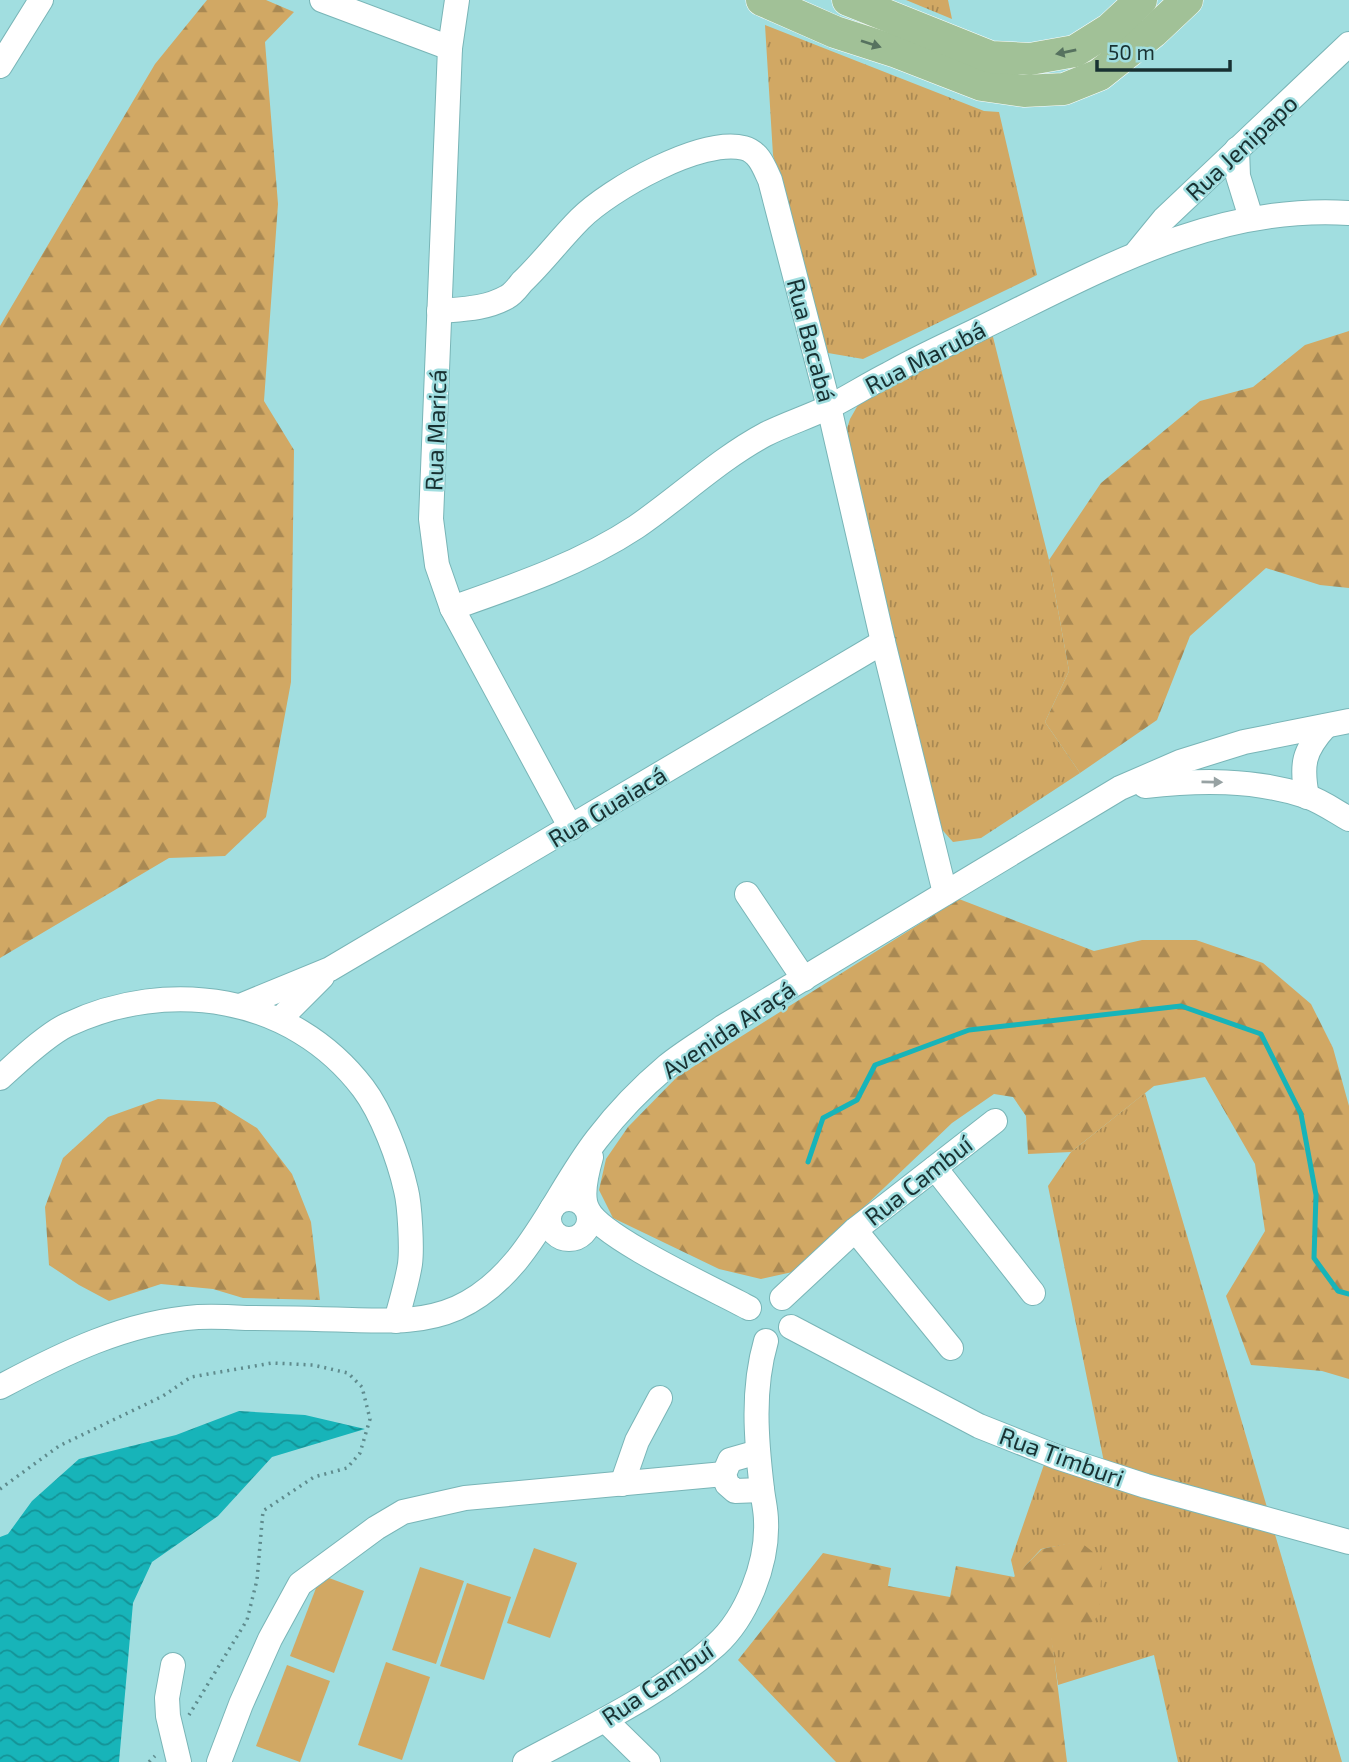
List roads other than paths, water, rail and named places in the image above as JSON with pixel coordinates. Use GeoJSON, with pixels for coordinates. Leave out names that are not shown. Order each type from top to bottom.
{"type":"FeatureCollection","features":[{"type":"Feature","properties":{"kind":"main road"},"geometry":{"type":"LineString","coordinates":[[762,0],[829,29],[982,85],[1024,91],[1064,89],[1099,75],[1153,32],[1187,0]]}},
{"type":"Feature","properties":{"kind":"main road"},"geometry":{"type":"LineString","coordinates":[[829,29],[840,0]]}},
{"type":"Feature","properties":{"kind":"main road"},"geometry":{"type":"LineString","coordinates":[[848,0],[991,57],[1030,59],[1075,51],[1110,29],[1141,0]]}},
{"type":"Feature","properties":{"kind":"street"},"geometry":{"type":"LineString","coordinates":[[0,66],[41,0]]}},
{"type":"Feature","properties":{"kind":"street"},"geometry":{"type":"LineString","coordinates":[[322,0],[450,48]]}},
{"type":"Feature","properties":{"kind":"street","name":"Rua Maricá"},"geometry":{"type":"LineString","coordinates":[[457,0],[450,48],[431,519],[437,565],[452,608],[496,694],[571,828]]}},
{"type":"Feature","properties":{"kind":"street","name":"Rua Jenipapo"},"geometry":{"type":"LineString","coordinates":[[1136,253],[1164,219],[1349,44]]}},
{"type":"Feature","properties":{"kind":"street","name":"Rua Bacabá"},"geometry":{"type":"LineString","coordinates":[[439,311],[479,307],[508,296],[582,217],[634,181],[681,157],[723,147],[746,148],[760,158],[770,180],[829,407],[945,893]]}},
{"type":"Feature","properties":{"kind":"street"},"geometry":{"type":"LineString","coordinates":[[1237,149],[1238,176],[1251,218]]}},
{"type":"Feature","properties":{"kind":"street","name":"Rua Marubá"},"geometry":{"type":"LineString","coordinates":[[452,608],[518,585],[577,560],[635,527],[765,435],[829,407],[892,372],[1136,253],[1251,218],[1321,211],[1349,213]]}},
{"type":"Feature","properties":{"kind":"street","name":"Rua Guaiacá"},"geometry":{"type":"LineString","coordinates":[[240,1006],[330,969],[883,642]]}},
{"type":"Feature","properties":{"kind":"street"},"geometry":{"type":"LineString","coordinates":[[1307,797],[1303,776],[1305,757],[1312,741],[1337,724]]}},
{"type":"Feature","properties":{"kind":"street","name":"Avenida Araçá"},"geometry":{"type":"LineString","coordinates":[[0,1387],[94,1341],[153,1324],[198,1317],[396,1321],[431,1318],[457,1308],[482,1294],[506,1273],[530,1245],[596,1141],[616,1117],[667,1066],[723,1027],[1120,788],[1180,762],[1231,746],[1337,724]]}},
{"type":"Feature","properties":{"kind":"street"},"geometry":{"type":"LineString","coordinates":[[1120,788],[1185,781],[1244,782],[1307,797],[1349,818]]}},
{"type":"Feature","properties":{"kind":"street"},"geometry":{"type":"LineString","coordinates":[[747,894],[804,979]]}},
{"type":"Feature","properties":{"kind":"street","name":"Rua Guaiacá"},"geometry":{"type":"LineString","coordinates":[[279,1019],[330,969]]}},
{"type":"Feature","properties":{"kind":"street"},"geometry":{"type":"LineString","coordinates":[[0,1078],[65,1026],[125,1005],[193,998],[240,1006],[279,1019],[327,1051],[364,1089],[393,1145],[407,1193],[411,1262],[396,1321]]}},
{"type":"Feature","properties":{"kind":"street","name":"Rua Cambuí"},"geometry":{"type":"LineString","coordinates":[[782,1298],[855,1230],[995,1121]]}},
{"type":"Feature","properties":{"kind":"street"},"geometry":{"type":"LineString","coordinates":[[506,1273],[534,1254],[583,1233],[587,1228],[589,1221],[585,1185],[596,1141]]}},
{"type":"Feature","properties":{"kind":"street"},"geometry":{"type":"LineString","coordinates":[[934,1168],[1033,1293]]}},
{"type":"Feature","properties":{"kind":"street"},"geometry":{"type":"LineString","coordinates":[[622,1241],[559,1236],[550,1225],[552,1207],[557,1202],[569,1199],[582,1203],[600,1225],[622,1241],[749,1308]]}},
{"type":"Feature","properties":{"kind":"street"},"geometry":{"type":"LineString","coordinates":[[855,1230],[951,1348]]}},
{"type":"Feature","properties":{"kind":"street"},"geometry":{"type":"LineString","coordinates":[[767,1295],[782,1298],[793,1314],[792,1327],[781,1338],[766,1341],[753,1335],[749,1329],[749,1308],[760,1297],[767,1295]]}},
{"type":"Feature","properties":{"kind":"street","name":"Rua Timburi"},"geometry":{"type":"LineString","coordinates":[[792,1327],[979,1426],[1057,1457],[1146,1486],[1349,1542]]}},
{"type":"Feature","properties":{"kind":"street"},"geometry":{"type":"LineString","coordinates":[[762,1490],[735,1491],[727,1484],[724,1474],[730,1460],[758,1452],[756,1395],[758,1368],[766,1341]]}},
{"type":"Feature","properties":{"kind":"street"},"geometry":{"type":"LineString","coordinates":[[622,1484],[637,1441],[660,1398]]}},
{"type":"Feature","properties":{"kind":"street","name":"Rua Cambuí"},"geometry":{"type":"LineString","coordinates":[[525,1762],[605,1720],[670,1681],[718,1644],[744,1608],[759,1577],[767,1538],[758,1452]]}},
{"type":"Feature","properties":{"kind":"street"},"geometry":{"type":"LineString","coordinates":[[219,1762],[265,1650],[300,1584],[376,1528],[403,1512],[465,1499],[724,1474]]}},
{"type":"Feature","properties":{"kind":"street"},"geometry":{"type":"LineString","coordinates":[[173,1665],[167,1699],[176,1751]]}},
{"type":"Feature","properties":{"kind":"street"},"geometry":{"type":"LineString","coordinates":[[605,1720],[649,1762]]}},
{"type":"Feature","properties":{"kind":"water"},"geometry":{"type":"Polygon","coordinates":[[[239,1411],[305,1415],[365,1429],[272,1457],[218,1516],[152,1562],[133,1603],[119,1762],[0,1762],[0,1537],[8,1534],[32,1501],[79,1459],[176,1435],[239,1411]]]}},
{"type":"Feature","properties":{"kind":"waterway"},"geometry":{"type":"LineString","coordinates":[[808,1162],[823,1118],[857,1100],[875,1065],[969,1030],[1181,1006],[1261,1034],[1301,1114],[1316,1195],[1314,1258],[1338,1291],[1349,1294]]}}]}
